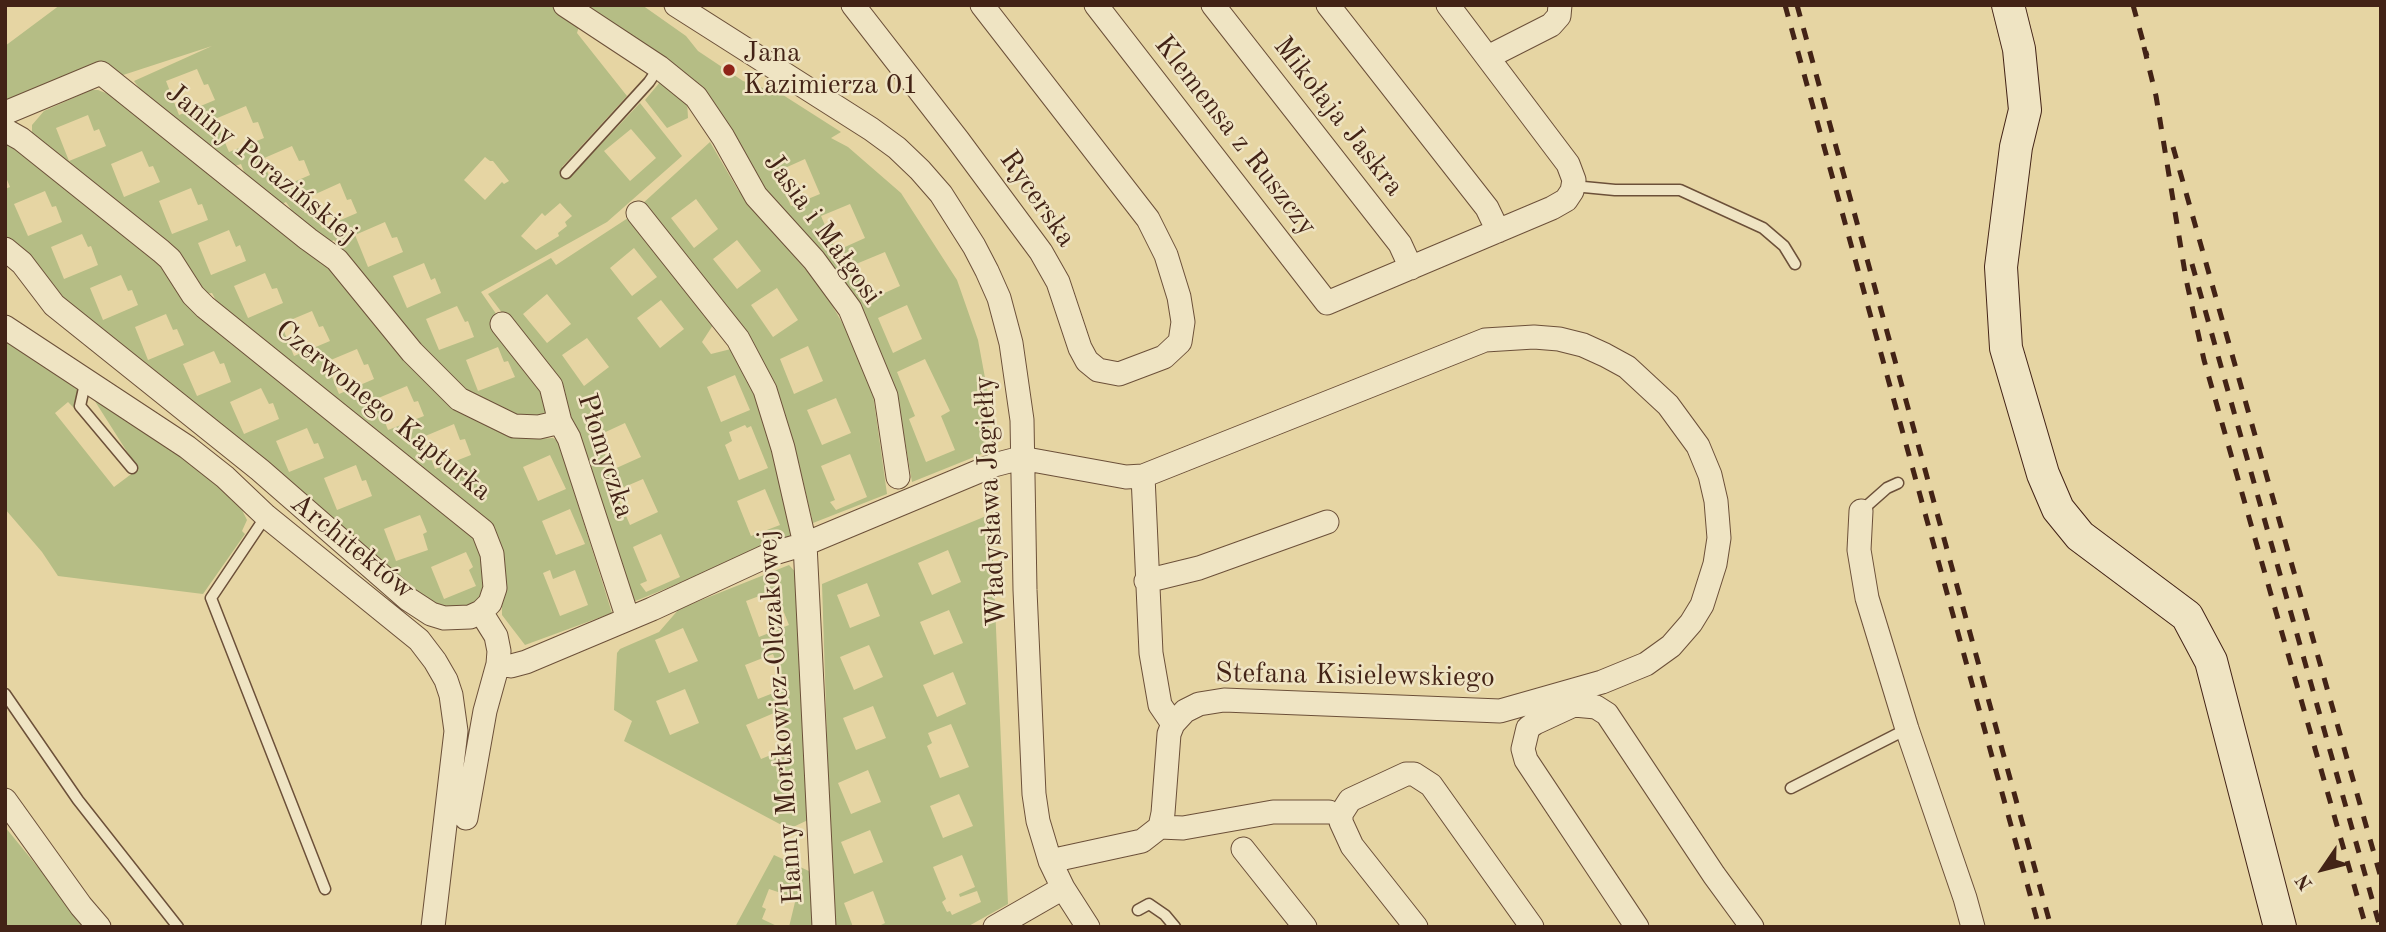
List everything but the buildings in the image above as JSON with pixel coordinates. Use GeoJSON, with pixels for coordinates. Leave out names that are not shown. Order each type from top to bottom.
{"type":"FeatureCollection","features":[{"type":"Feature","properties":{"kind":"main road"},"geometry":{"type":"LineString","coordinates":[[2008,5],[2019,49],[2025,110],[2016,148],[2001,267],[2006,348],[2043,474],[2058,509],[2080,536],[2187,616],[2211,661],[2280,927]]}},
{"type":"Feature","properties":{"kind":"street","name":"Jasia i Małgosi"},"geometry":{"type":"LineString","coordinates":[[565,5],[659,67],[696,97],[723,136],[756,195],[814,260],[850,309],[886,396],[898,477]]}},
{"type":"Feature","properties":{"kind":"street","name":"Władysława Jagiełły"},"geometry":{"type":"LineString","coordinates":[[676,5],[871,129],[920,170],[941,194],[987,271],[1012,343],[1022,420],[1021,458],[1034,794],[1038,821],[1050,861],[1063,888],[1088,927]]}},
{"type":"Feature","properties":{"kind":"street","name":"Rycerska"},"geometry":{"type":"LineString","coordinates":[[853,5],[1041,252],[1058,282],[1087,361],[1098,370],[1119,374],[1164,357],[1176,348],[1184,329],[1179,297],[1166,255],[1149,219],[982,5]]}},
{"type":"Feature","properties":{"kind":"street","name":"Klemensa z Ruszczy"},"geometry":{"type":"LineString","coordinates":[[1096,5],[1327,303],[1411,268]]}},
{"type":"Feature","properties":{"kind":"street","name":"Mikołaja Jaskra"},"geometry":{"type":"LineString","coordinates":[[1213,5],[1400,244],[1411,268]]}},
{"type":"Feature","properties":{"kind":"street"},"geometry":{"type":"LineString","coordinates":[[1328,5],[1487,208],[1498,231]]}},
{"type":"Feature","properties":{"kind":"street"},"geometry":{"type":"LineString","coordinates":[[1411,268],[1560,204],[1570,195],[1573,186],[1573,174],[1569,164],[1448,5]]}},
{"type":"Feature","properties":{"kind":"street"},"geometry":{"type":"LineString","coordinates":[[1488,57],[1551,25],[1559,16],[1560,5]]}},
{"type":"Feature","properties":{"kind":"street","name":"Janiny Porazińskiej"},"geometry":{"type":"LineString","coordinates":[[5,113],[101,72],[337,260],[412,352],[459,399],[514,426],[539,427],[560,422]]}},
{"type":"Feature","properties":{"kind":"street","name":"Czerwonego Kapturka"},"geometry":{"type":"LineString","coordinates":[[29,103],[23,121],[13,135],[170,259],[193,295],[205,307],[483,531],[492,554],[495,588],[490,603],[481,612]]}},
{"type":"Feature","properties":{"kind":"street","name":"Hanny Mortkowicz-Olczakowej"},"geometry":{"type":"LineString","coordinates":[[638,213],[738,338],[765,390],[783,448],[805,544],[824,927]]}},
{"type":"Feature","properties":{"kind":"street"},"geometry":{"type":"LineString","coordinates":[[5,249],[22,263],[54,305],[260,470],[408,599],[431,614],[444,618],[470,617],[481,612],[496,636],[499,651],[485,711],[466,818]]}},
{"type":"Feature","properties":{"kind":"street","name":"Płomyczka"},"geometry":{"type":"LineString","coordinates":[[502,324],[551,386],[560,422],[569,438],[628,619]]}},
{"type":"Feature","properties":{"kind":"street","name":"Architektów"},"geometry":{"type":"LineString","coordinates":[[5,327],[187,447],[225,477],[266,516],[419,640],[446,680],[455,711],[456,731],[433,927]]}},
{"type":"Feature","properties":{"kind":"street","name":"Stefana Kisielewskiego"},"geometry":{"type":"LineString","coordinates":[[1021,458],[1126,477],[1143,476],[1467,346],[1495,339],[1534,337],[1583,345],[1627,367],[1668,405],[1698,446],[1710,475],[1716,501],[1719,538],[1715,564],[1702,604],[1691,623],[1671,646],[1646,664],[1624,674],[1500,711],[1224,700],[1199,704],[1185,712],[1173,724]]}},
{"type":"Feature","properties":{"kind":"street"},"geometry":{"type":"LineString","coordinates":[[498,664],[511,666],[526,662],[771,555],[805,544],[994,465],[1021,458]]}},
{"type":"Feature","properties":{"kind":"street"},"geometry":{"type":"LineString","coordinates":[[1050,861],[1142,841],[1160,827],[1167,745],[1173,724],[1165,715],[1157,695],[1151,653],[1143,476]]}},
{"type":"Feature","properties":{"kind":"street"},"geometry":{"type":"LineString","coordinates":[[1861,511],[1859,550],[1867,598],[1907,729],[1973,927]]}},
{"type":"Feature","properties":{"kind":"street"},"geometry":{"type":"LineString","coordinates":[[1146,581],[1199,568],[1327,522]]}},
{"type":"Feature","properties":{"kind":"street"},"geometry":{"type":"LineString","coordinates":[[1637,927],[1526,760],[1523,750],[1528,728],[1574,705],[1596,707],[1607,714],[1714,875],[1752,927]]}},
{"type":"Feature","properties":{"kind":"street"},"geometry":{"type":"LineString","coordinates":[[1416,927],[1352,846],[1341,822],[1344,806],[1356,795],[1406,774],[1414,774],[1432,785],[1532,927]]}},
{"type":"Feature","properties":{"kind":"street"},"geometry":{"type":"LineString","coordinates":[[5,800],[99,927]]}},
{"type":"Feature","properties":{"kind":"street"},"geometry":{"type":"LineString","coordinates":[[1160,827],[1183,828],[1273,813],[1329,812]]}},
{"type":"Feature","properties":{"kind":"street"},"geometry":{"type":"LineString","coordinates":[[1243,849],[1305,927]]}},
{"type":"Feature","properties":{"kind":"street"},"geometry":{"type":"LineString","coordinates":[[995,927],[1063,888]]}},
{"type":"Feature","properties":{"kind":"lane"},"geometry":{"type":"LineString","coordinates":[[566,173],[649,82],[659,67]]}},
{"type":"Feature","properties":{"kind":"lane"},"geometry":{"type":"LineString","coordinates":[[1573,186],[1615,190],[1680,190],[1763,228],[1784,246],[1795,264]]}},
{"type":"Feature","properties":{"kind":"lane"},"geometry":{"type":"LineString","coordinates":[[86,379],[80,405],[132,468]]}},
{"type":"Feature","properties":{"kind":"lane"},"geometry":{"type":"LineString","coordinates":[[1861,511],[1887,488],[1898,483]]}},
{"type":"Feature","properties":{"kind":"lane"},"geometry":{"type":"LineString","coordinates":[[266,516],[211,598],[325,889]]}},
{"type":"Feature","properties":{"kind":"lane"},"geometry":{"type":"LineString","coordinates":[[5,694],[78,800],[178,927]]}},
{"type":"Feature","properties":{"kind":"lane"},"geometry":{"type":"LineString","coordinates":[[1791,788],[1907,729]]}},
{"type":"Feature","properties":{"kind":"lane"},"geometry":{"type":"LineString","coordinates":[[1138,910],[1149,904],[1165,915],[1175,927]]}},
{"type":"Feature","properties":{"kind":"green space"},"geometry":{"type":"Polygon","coordinates":[[[60,5],[554,5],[580,23],[577,33],[627,96],[562,167],[570,177],[640,103],[682,156],[607,222],[481,292],[545,397],[548,414],[530,419],[488,405],[447,375],[344,258],[334,240],[328,243],[299,221],[286,202],[278,206],[247,180],[241,164],[232,167],[150,103],[134,81],[212,46],[117,77],[5,106],[5,46],[60,5]],[[197,69],[166,81],[179,115],[215,100],[197,69]],[[246,106],[215,119],[229,152],[264,138],[258,122],[253,123],[246,106]],[[631,129],[604,151],[630,181],[656,158],[631,129]],[[292,146],[262,159],[275,190],[310,175],[304,160],[299,161],[292,146]],[[485,157],[464,180],[485,200],[502,182],[504,184],[509,181],[493,161],[485,157]],[[340,183],[309,197],[322,228],[357,213],[351,199],[347,200],[340,183]],[[560,203],[545,216],[542,213],[521,236],[536,250],[559,236],[558,233],[567,226],[565,222],[572,216],[560,203]],[[385,222],[355,235],[368,267],[403,252],[397,237],[392,238],[385,222]],[[424,263],[393,276],[407,308],[441,293],[435,278],[431,280],[424,263]],[[457,306],[426,319],[439,350],[474,337],[468,321],[465,322],[457,306]],[[498,347],[466,360],[478,391],[515,377],[508,361],[504,362],[498,347]]]}},
{"type":"Feature","properties":{"kind":"green space"},"geometry":{"type":"Polygon","coordinates":[[[582,5],[642,5],[686,36],[698,51],[743,81],[783,95],[841,132],[831,138],[848,147],[901,193],[957,280],[978,340],[988,394],[989,451],[912,482],[903,430],[888,373],[768,200],[735,135],[702,88],[582,5]],[[805,159],[776,172],[791,206],[820,194],[805,159]],[[850,204],[821,216],[836,251],[865,238],[850,204]],[[885,252],[856,264],[871,299],[900,286],[885,252]],[[907,305],[878,318],[893,353],[922,339],[907,305]],[[925,359],[897,372],[915,416],[909,419],[926,462],[955,450],[941,416],[950,411],[925,359]]]}},
{"type":"Feature","properties":{"kind":"green space"},"geometry":{"type":"Polygon","coordinates":[[[661,81],[687,100],[688,118],[667,128],[645,100],[661,81]]]}},
{"type":"Feature","properties":{"kind":"green space"},"geometry":{"type":"Polygon","coordinates":[[[91,90],[111,95],[341,277],[516,436],[553,438],[558,441],[612,613],[525,645],[502,615],[501,557],[220,308],[212,293],[204,294],[32,136],[32,125],[44,111],[91,90]],[[88,115],[56,128],[69,161],[106,146],[99,129],[94,131],[88,115]],[[142,151],[111,164],[124,197],[160,182],[142,151]],[[191,188],[159,201],[172,234],[208,220],[202,204],[198,205],[191,188]],[[229,230],[198,243],[211,275],[246,261],[240,245],[236,247],[229,230]],[[265,273],[234,286],[248,318],[283,303],[277,288],[272,289],[265,273]],[[312,311],[281,324],[294,356],[330,341],[323,326],[319,327],[312,311]],[[357,349],[326,362],[339,394],[374,379],[368,364],[364,365],[357,349]],[[407,386],[376,399],[388,430],[424,416],[418,401],[414,402],[407,386]],[[454,424],[423,437],[435,469],[471,455],[465,439],[460,440],[454,424]],[[550,455],[523,467],[538,501],[566,489],[550,455]],[[570,509],[542,521],[556,555],[585,544],[570,509]],[[550,570],[543,573],[560,616],[588,605],[575,570],[553,579],[550,570]]]}},
{"type":"Feature","properties":{"kind":"green space"},"geometry":{"type":"Polygon","coordinates":[[[5,141],[161,264],[470,534],[478,545],[483,560],[485,593],[471,607],[438,609],[56,298],[5,241],[5,189],[10,187],[5,175],[5,141]],[[45,191],[14,204],[28,236],[62,222],[56,206],[52,207],[45,191]],[[82,234],[51,247],[64,279],[98,265],[91,246],[88,247],[82,234]],[[121,275],[90,288],[103,320],[138,305],[132,290],[128,291],[121,275]],[[166,314],[135,327],[148,360],[184,345],[166,314]],[[214,351],[183,364],[197,396],[231,382],[224,363],[220,364],[214,351]],[[261,388],[230,402],[244,434],[279,419],[273,403],[269,404],[261,388]],[[307,428],[276,441],[289,472],[324,458],[318,443],[314,444],[307,428]],[[356,465],[324,478],[337,510],[372,496],[356,465]],[[420,515],[384,529],[396,561],[428,550],[423,534],[427,532],[420,515]],[[466,552],[431,567],[444,599],[476,586],[469,570],[473,567],[466,552]]]}},
{"type":"Feature","properties":{"kind":"green space"},"geometry":{"type":"Polygon","coordinates":[[[710,142],[738,190],[823,290],[853,341],[873,394],[887,494],[813,523],[794,444],[769,376],[749,335],[641,205],[710,142]],[[696,199],[671,218],[694,248],[718,229],[696,199]],[[737,240],[713,259],[737,289],[761,271],[737,240]],[[777,288],[751,305],[773,337],[798,320],[777,288]],[[808,346],[780,359],[794,394],[823,381],[808,346]],[[836,398],[807,410],[822,445],[851,433],[836,398]],[[850,454],[821,466],[835,500],[830,502],[836,510],[867,497],[850,454]]]}},
{"type":"Feature","properties":{"kind":"green space"},"geometry":{"type":"Polygon","coordinates":[[[628,218],[713,325],[702,342],[711,354],[731,349],[764,411],[793,537],[633,602],[567,407],[558,388],[488,294],[551,258],[556,265],[628,218]],[[634,248],[610,268],[632,296],[657,277],[634,248]],[[547,294],[523,314],[547,343],[571,324],[547,294]],[[661,300],[637,318],[660,348],[684,329],[661,300]],[[587,338],[562,355],[584,386],[609,367],[587,338]],[[735,375],[707,387],[721,422],[750,410],[735,375]],[[625,423],[597,436],[612,470],[641,457],[625,423]],[[745,425],[729,432],[732,441],[725,445],[739,480],[768,468],[751,426],[747,428],[745,425]],[[643,479],[615,491],[630,525],[658,512],[643,479]],[[765,489],[737,501],[751,536],[780,525],[765,489]],[[661,534],[633,547],[647,581],[640,584],[646,592],[680,577],[661,534]]]}},
{"type":"Feature","properties":{"kind":"green space"},"geometry":{"type":"Polygon","coordinates":[[[5,340],[78,387],[75,409],[68,402],[55,413],[114,487],[138,469],[91,395],[181,456],[218,485],[242,510],[247,520],[242,531],[245,534],[203,594],[58,576],[42,552],[5,509],[5,340]]]}},
{"type":"Feature","properties":{"kind":"green space"},"geometry":{"type":"Polygon","coordinates":[[[991,514],[1008,904],[967,927],[877,927],[885,923],[873,891],[844,903],[853,927],[833,927],[822,584],[991,514]],[[948,550],[918,563],[932,595],[961,582],[948,550]],[[867,583],[837,595],[850,628],[880,616],[867,583]],[[949,610],[920,622],[934,655],[963,643],[949,610]],[[869,645],[840,657],[854,690],[883,677],[869,645]],[[953,672],[923,685],[937,717],[966,704],[953,672]],[[873,706],[843,718],[856,750],[886,738],[873,706]],[[951,724],[928,733],[932,743],[927,746],[940,778],[969,767],[951,724]],[[868,770],[838,783],[851,814],[881,802],[868,770]],[[959,794],[930,806],[943,838],[973,826],[959,794]],[[870,830],[841,842],[854,874],[883,862],[870,830]],[[962,855],[933,867],[946,899],[942,902],[947,912],[950,911],[952,915],[981,902],[977,891],[960,897],[959,894],[975,887],[962,855]]]}},
{"type":"Feature","properties":{"kind":"green space"},"geometry":{"type":"Polygon","coordinates":[[[789,565],[799,576],[808,820],[789,829],[624,741],[632,721],[614,710],[617,653],[620,649],[659,632],[679,609],[789,565]],[[775,590],[746,601],[759,637],[789,625],[775,590]],[[683,628],[655,640],[669,673],[698,661],[683,628]],[[773,654],[745,665],[758,699],[786,688],[773,654]],[[685,689],[656,701],[670,735],[699,723],[685,689]],[[774,713],[746,725],[761,759],[788,748],[774,713]]]}},
{"type":"Feature","properties":{"kind":"green space"},"geometry":{"type":"Polygon","coordinates":[[[5,827],[87,927],[5,927],[5,827]]]}},
{"type":"Feature","properties":{"kind":"green space"},"geometry":{"type":"Polygon","coordinates":[[[774,855],[811,872],[813,927],[789,927],[796,898],[769,889],[762,907],[766,909],[762,919],[779,927],[735,927],[774,855]]]}},
{"type":"Feature","properties":{"kind":"railway"},"geometry":{"type":"LineString","coordinates":[[1785,5],[2039,927]]}},
{"type":"Feature","properties":{"kind":"railway"},"geometry":{"type":"LineString","coordinates":[[1797,5],[2051,927]]}},
{"type":"Feature","properties":{"kind":"railway"},"geometry":{"type":"LineString","coordinates":[[2133,5],[2147,56]]}},
{"type":"Feature","properties":{"kind":"railway"},"geometry":{"type":"LineString","coordinates":[[2144,47],[2156,96],[2186,279],[2204,360],[2366,927]]}},
{"type":"Feature","properties":{"kind":"railway"},"geometry":{"type":"LineString","coordinates":[[2173,147],[2381,878]]}},
{"type":"Feature","properties":{"kind":"railway"},"geometry":{"type":"LineString","coordinates":[[2192,264],[2380,927]]}},
{"type":"Feature","properties":{"kind":"place","name":"Jana Kazimierza 01"},"geometry":{"type":"Point","coordinates":[729,70]}}]}
